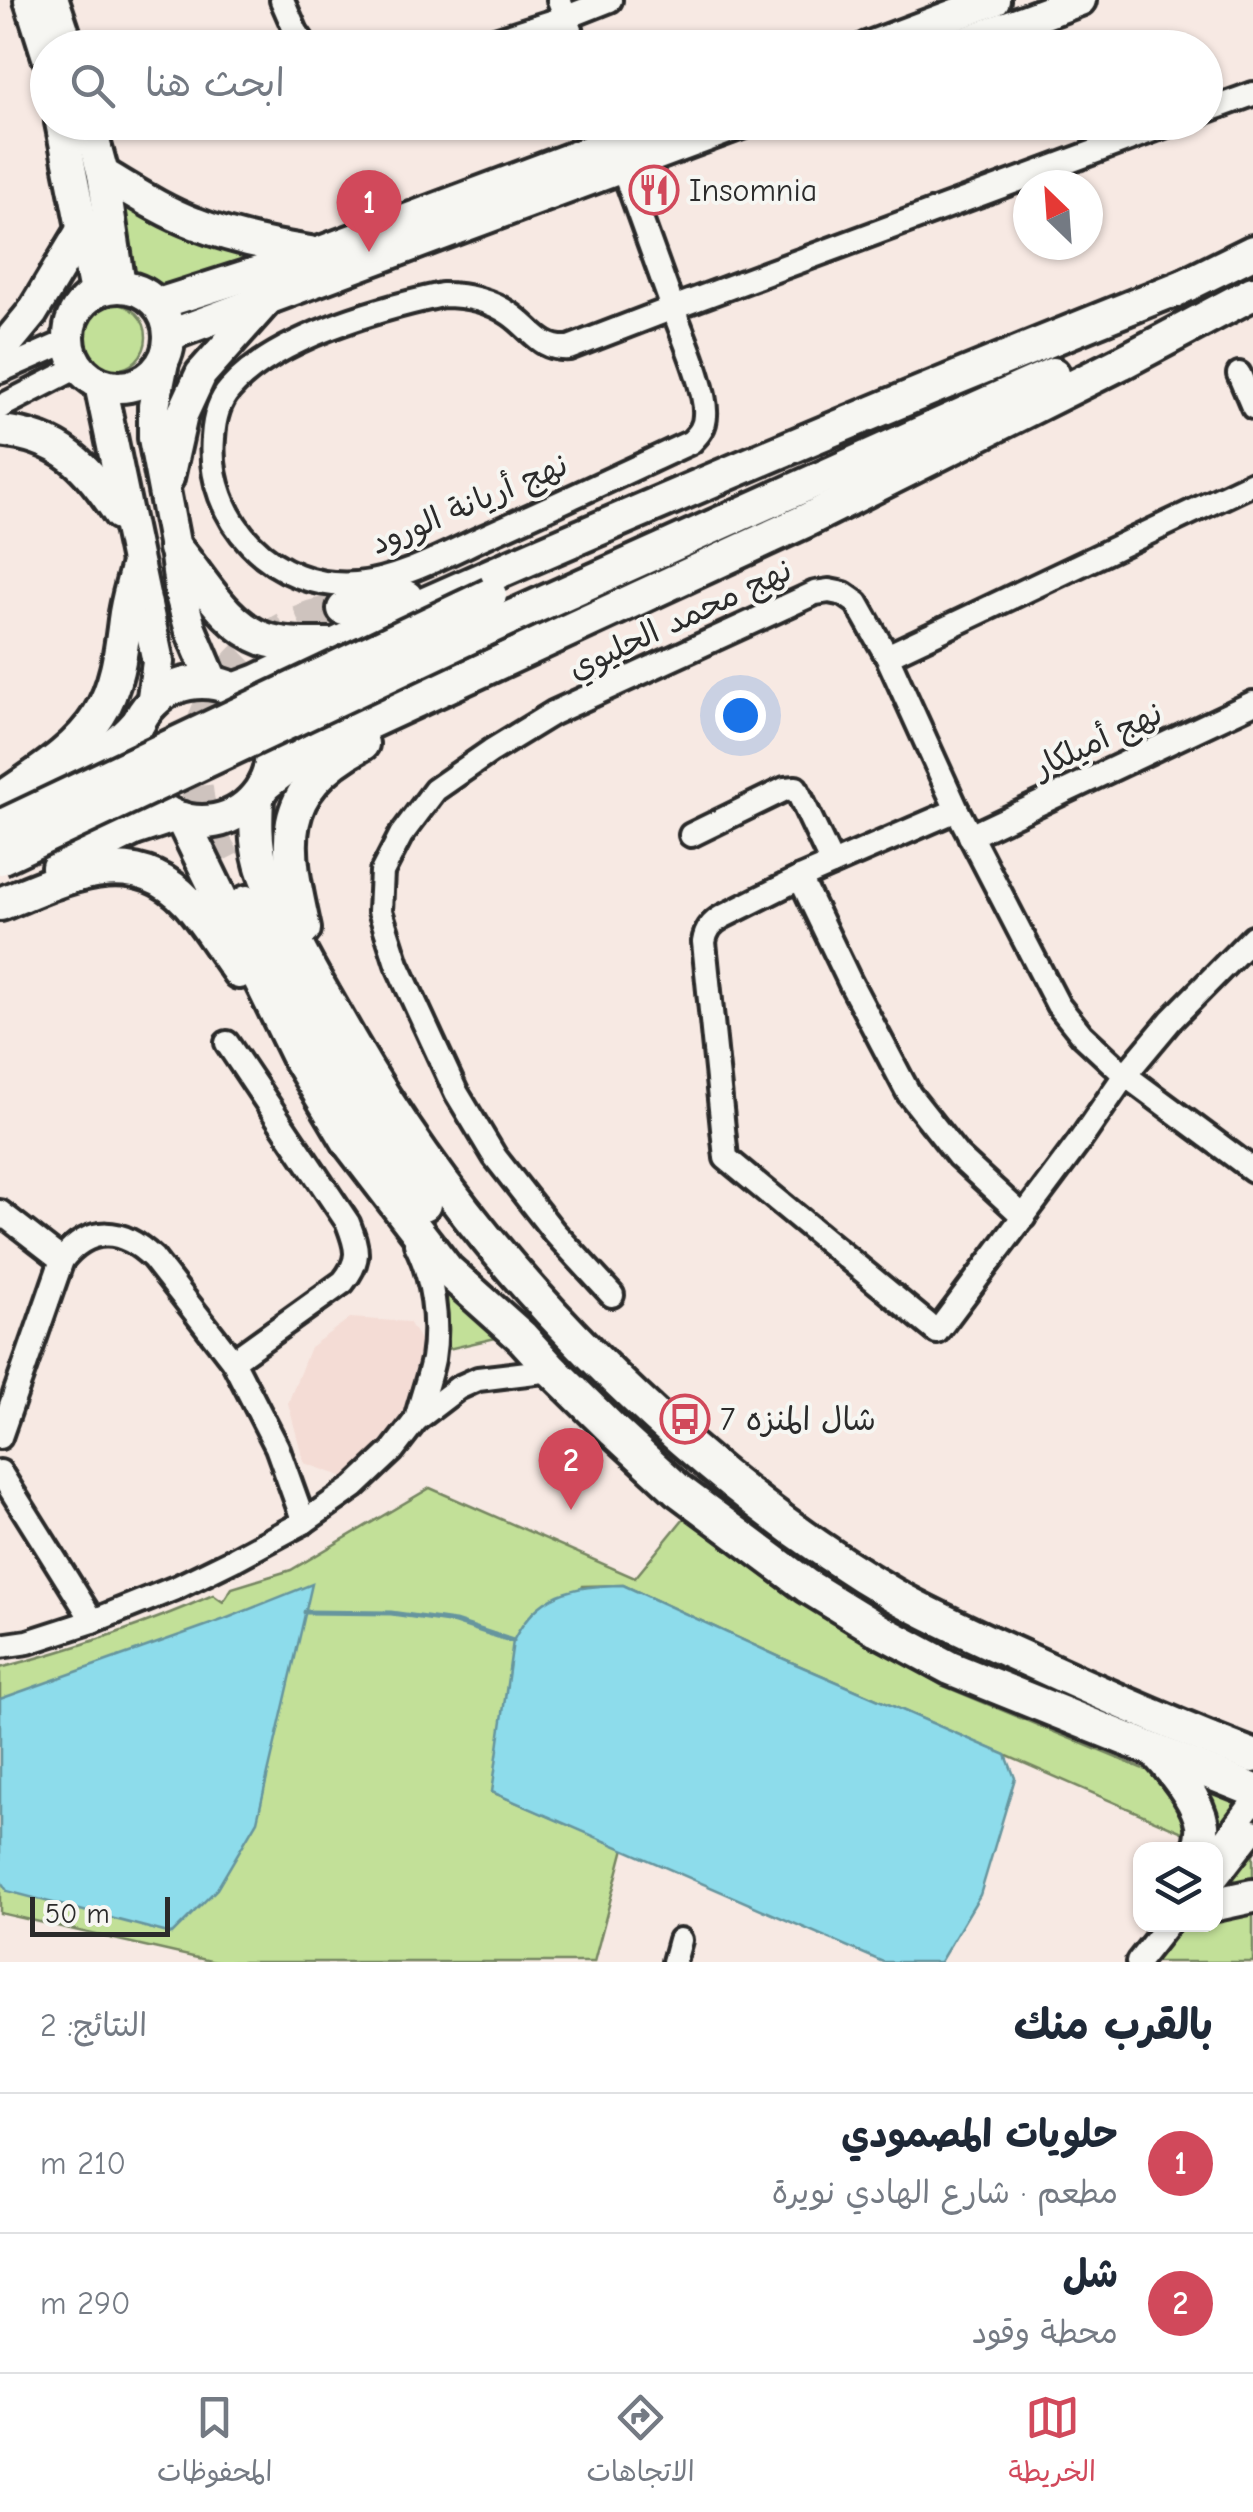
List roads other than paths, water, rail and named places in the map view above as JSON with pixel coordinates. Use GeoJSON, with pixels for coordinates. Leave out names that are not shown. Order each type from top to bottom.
{"type":"FeatureCollection","features":[{"type":"Feature","properties":{"kind":"highway"},"geometry":{"type":"LineString","coordinates":[[0,858],[498,607],[990,380],[1253,252]]}},
{"type":"Feature","properties":{"kind":"highway"},"geometry":{"type":"LineString","coordinates":[[0,801],[105,754],[170,690],[190,684],[223,686],[258,681],[441,596],[750,464],[1191,283]]}},
{"type":"Feature","properties":{"kind":"highway"},"geometry":{"type":"LineString","coordinates":[[0,827],[498,607],[1253,284]]}},
{"type":"Feature","properties":{"kind":"highway"},"geometry":{"type":"LineString","coordinates":[[145,713],[132,744],[133,766],[141,787],[155,804],[177,818],[202,822],[223,819],[242,810],[299,758],[332,740],[804,521],[1253,294]]}},
{"type":"Feature","properties":{"kind":"highway"},"geometry":{"type":"LineString","coordinates":[[344,609],[400,599],[588,519],[750,464]]}},
{"type":"Feature","properties":{"kind":"highway"},"geometry":{"type":"LineString","coordinates":[[176,548],[235,622],[264,638],[333,646]]}},
{"type":"Feature","properties":{"kind":"highway"},"geometry":{"type":"LineString","coordinates":[[0,801],[75,744],[98,716],[116,676],[137,567]]}},
{"type":"Feature","properties":{"kind":"highway"},"geometry":{"type":"LineString","coordinates":[[347,1035],[305,934],[292,876],[289,842],[292,821],[302,798],[312,782],[350,750],[560,634]]}},
{"type":"Feature","properties":{"kind":"highway"},"geometry":{"type":"LineString","coordinates":[[223,686],[252,703],[265,721],[272,742],[272,764],[261,790],[256,832],[261,864],[290,936],[378,1090],[431,1166],[512,1272],[580,1346],[708,1462],[782,1520],[894,1595],[1253,1790]]}},
{"type":"Feature","properties":{"kind":"highway"},"geometry":{"type":"LineString","coordinates":[[0,896],[134,829],[177,818]]}},
{"type":"Feature","properties":{"kind":"highway"},"geometry":{"type":"LineString","coordinates":[[177,818],[298,1057],[350,1144],[447,1270],[522,1336]]}},
{"type":"Feature","properties":{"kind":"highway"},"geometry":{"type":"LineString","coordinates":[[225,860],[345,1089],[401,1173],[522,1336],[552,1370],[678,1490],[807,1586],[950,1668],[1164,1739],[1253,1756]]}},
{"type":"Feature","properties":{"kind":"highway"},"geometry":{"type":"LineString","coordinates":[[0,904],[72,876],[102,870],[129,868],[150,874],[187,901],[298,1057]]}},
{"type":"Feature","properties":{"kind":"highway"},"geometry":{"type":"LineString","coordinates":[[1164,1739],[1253,1739]]}},
{"type":"Feature","properties":{"kind":"highway"},"geometry":{"type":"LineString","coordinates":[[1164,1739],[1202,1826],[1201,1842]]}},
{"type":"Feature","properties":{"kind":"highway"},"geometry":{"type":"LineString","coordinates":[[1223,1902],[1253,1896]]}},
{"type":"Feature","properties":{"kind":"main road"},"geometry":{"type":"LineString","coordinates":[[30,0],[39,30]]}},
{"type":"Feature","properties":{"kind":"main road"},"geometry":{"type":"LineString","coordinates":[[53,0],[63,30]]}},
{"type":"Feature","properties":{"kind":"main road"},"geometry":{"type":"LineString","coordinates":[[915,30],[994,0]]}},
{"type":"Feature","properties":{"kind":"main road"},"geometry":{"type":"LineString","coordinates":[[999,30],[1080,0]]}},
{"type":"Feature","properties":{"kind":"main road"},"geometry":{"type":"LineString","coordinates":[[64,140],[82,230],[108,289]]}},
{"type":"Feature","properties":{"kind":"main road"},"geometry":{"type":"LineString","coordinates":[[94,140],[104,174],[108,289]]}},
{"type":"Feature","properties":{"kind":"main road"},"geometry":{"type":"LineString","coordinates":[[158,304],[318,253],[614,144]]}},
{"type":"Feature","properties":{"kind":"main road"},"geometry":{"type":"LineString","coordinates":[[82,364],[117,388],[135,385],[151,376],[166,349],[268,299],[614,144]]}},
{"type":"Feature","properties":{"kind":"main road"},"geometry":{"type":"LineString","coordinates":[[104,174],[193,223],[261,244],[318,253]]}},
{"type":"Feature","properties":{"kind":"main road"},"geometry":{"type":"LineString","coordinates":[[0,352],[32,313],[82,230]]}},
{"type":"Feature","properties":{"kind":"main road"},"geometry":{"type":"LineString","coordinates":[[145,713],[158,662],[128,526],[69,326],[83,301],[108,289],[141,291],[158,304],[166,319],[166,349],[154,406],[154,438],[176,548],[180,595],[191,631],[223,686]]}},
{"type":"Feature","properties":{"kind":"main road"},"geometry":{"type":"LineString","coordinates":[[165,501],[182,415],[201,374],[268,299]]}},
{"type":"Feature","properties":{"kind":"main road"},"geometry":{"type":"LineString","coordinates":[[0,431],[54,446],[79,462],[128,526]]}},
{"type":"Feature","properties":{"kind":"street"},"geometry":{"type":"LineString","coordinates":[[282,0],[295,30]]}},
{"type":"Feature","properties":{"kind":"street"},"geometry":{"type":"LineString","coordinates":[[512,30],[563,8],[610,0]]}},
{"type":"Feature","properties":{"kind":"street"},"geometry":{"type":"LineString","coordinates":[[1223,105],[1253,94]]}},
{"type":"Feature","properties":{"kind":"street","name":"نهج أريانة الورود"},"geometry":{"type":"LineString","coordinates":[[614,144],[674,308],[697,374],[706,413],[702,430],[691,442],[411,570],[358,584],[322,582],[296,576],[270,562],[242,535],[224,506],[213,478],[214,422],[230,389],[264,361],[314,334],[406,303],[442,295],[465,295],[508,313],[555,349],[569,348],[674,308],[1127,140]]}},
{"type":"Feature","properties":{"kind":"street"},"geometry":{"type":"LineString","coordinates":[[0,371],[82,364]]}},
{"type":"Feature","properties":{"kind":"street"},"geometry":{"type":"LineString","coordinates":[[0,407],[82,364]]}},
{"type":"Feature","properties":{"kind":"street"},"geometry":{"type":"LineString","coordinates":[[1239,374],[1253,407]]}},
{"type":"Feature","properties":{"kind":"street"},"geometry":{"type":"LineString","coordinates":[[887,656],[1253,483]]}},
{"type":"Feature","properties":{"kind":"street","name":"نهج محمد الحليوي"},"geometry":{"type":"LineString","coordinates":[[612,1295],[554,1232],[496,1157],[456,1092],[397,964],[380,911],[382,872],[401,835],[436,790],[491,751],[553,713],[815,592],[844,594],[857,603],[887,656],[957,810],[1058,1005],[1082,1035],[1125,1075],[1253,1170]]}},
{"type":"Feature","properties":{"kind":"street","name":"نهج أميلكار"},"geometry":{"type":"LineString","coordinates":[[970,836],[1253,703]]}},
{"type":"Feature","properties":{"kind":"street"},"geometry":{"type":"LineString","coordinates":[[691,835],[786,789],[796,788],[832,864]]}},
{"type":"Feature","properties":{"kind":"street"},"geometry":{"type":"LineString","coordinates":[[957,810],[800,878],[714,922],[704,942],[726,1158],[937,1332],[1125,1075],[1171,1020],[1253,937]]}},
{"type":"Feature","properties":{"kind":"street"},"geometry":{"type":"LineString","coordinates":[[800,878],[909,1094],[958,1156],[1024,1217]]}},
{"type":"Feature","properties":{"kind":"street"},"geometry":{"type":"LineString","coordinates":[[227,1043],[348,1223],[357,1255],[354,1269],[343,1282],[233,1362]]}},
{"type":"Feature","properties":{"kind":"street"},"geometry":{"type":"LineString","coordinates":[[381,1184],[418,1246],[430,1276],[433,1358],[416,1420]]}},
{"type":"Feature","properties":{"kind":"street"},"geometry":{"type":"LineString","coordinates":[[0,1212],[62,1260]]}},
{"type":"Feature","properties":{"kind":"street"},"geometry":{"type":"LineString","coordinates":[[0,1436],[62,1260],[87,1237],[122,1236],[139,1244],[153,1258],[233,1362],[277,1447],[304,1522]]}},
{"type":"Feature","properties":{"kind":"street"},"geometry":{"type":"LineString","coordinates":[[0,1646],[28,1642],[92,1622],[178,1587],[304,1522],[354,1487],[392,1451],[416,1420],[458,1388],[478,1379],[552,1370]]}},
{"type":"Feature","properties":{"kind":"street"},"geometry":{"type":"LineString","coordinates":[[0,1472],[92,1622]]}},
{"type":"Feature","properties":{"kind":"street"},"geometry":{"type":"LineString","coordinates":[[1223,1843],[1253,1802]]}},
{"type":"Feature","properties":{"kind":"street"},"geometry":{"type":"LineString","coordinates":[[1223,1869],[1253,1831]]}},
{"type":"Feature","properties":{"kind":"street"},"geometry":{"type":"LineString","coordinates":[[1138,1962],[1162,1932]]}},
{"type":"Feature","properties":{"kind":"water"},"geometry":{"type":"Polygon","coordinates":[[[312,1584],[257,1821],[217,1889],[172,1934],[7,1891],[0,1880],[0,1699],[312,1584]]]}},
{"type":"Feature","properties":{"kind":"water"},"geometry":{"type":"Polygon","coordinates":[[[623,1585],[1006,1755],[1015,1778],[980,1895],[940,1962],[883,1962],[492,1792],[513,1641],[523,1625],[545,1602],[558,1595],[588,1587],[623,1585]]]}},
{"type":"Feature","properties":{"kind":"waterway"},"geometry":{"type":"LineString","coordinates":[[305,1612],[391,1613],[455,1622],[513,1641]]}},
{"type":"Feature","properties":{"kind":"tunnel"},"geometry":{"type":"LineString","coordinates":[[225,860],[203,817],[196,774],[199,739],[209,706],[226,677],[249,652],[276,632],[308,618],[344,609]]}},
{"type":"Feature","properties":{"kind":"place","name":"Insomnia"},"geometry":{"type":"Point","coordinates":[654,190]}},
{"type":"Feature","properties":{"kind":"place","name":"حلويات المصمودي"},"geometry":{"type":"Point","coordinates":[369,252]}},
{"type":"Feature","properties":{"kind":"place","name":"شال المنزه 7"},"geometry":{"type":"Point","coordinates":[685,1419]}},
{"type":"Feature","properties":{"kind":"place","name":"شل"},"geometry":{"type":"Point","coordinates":[571,1510]}}]}
